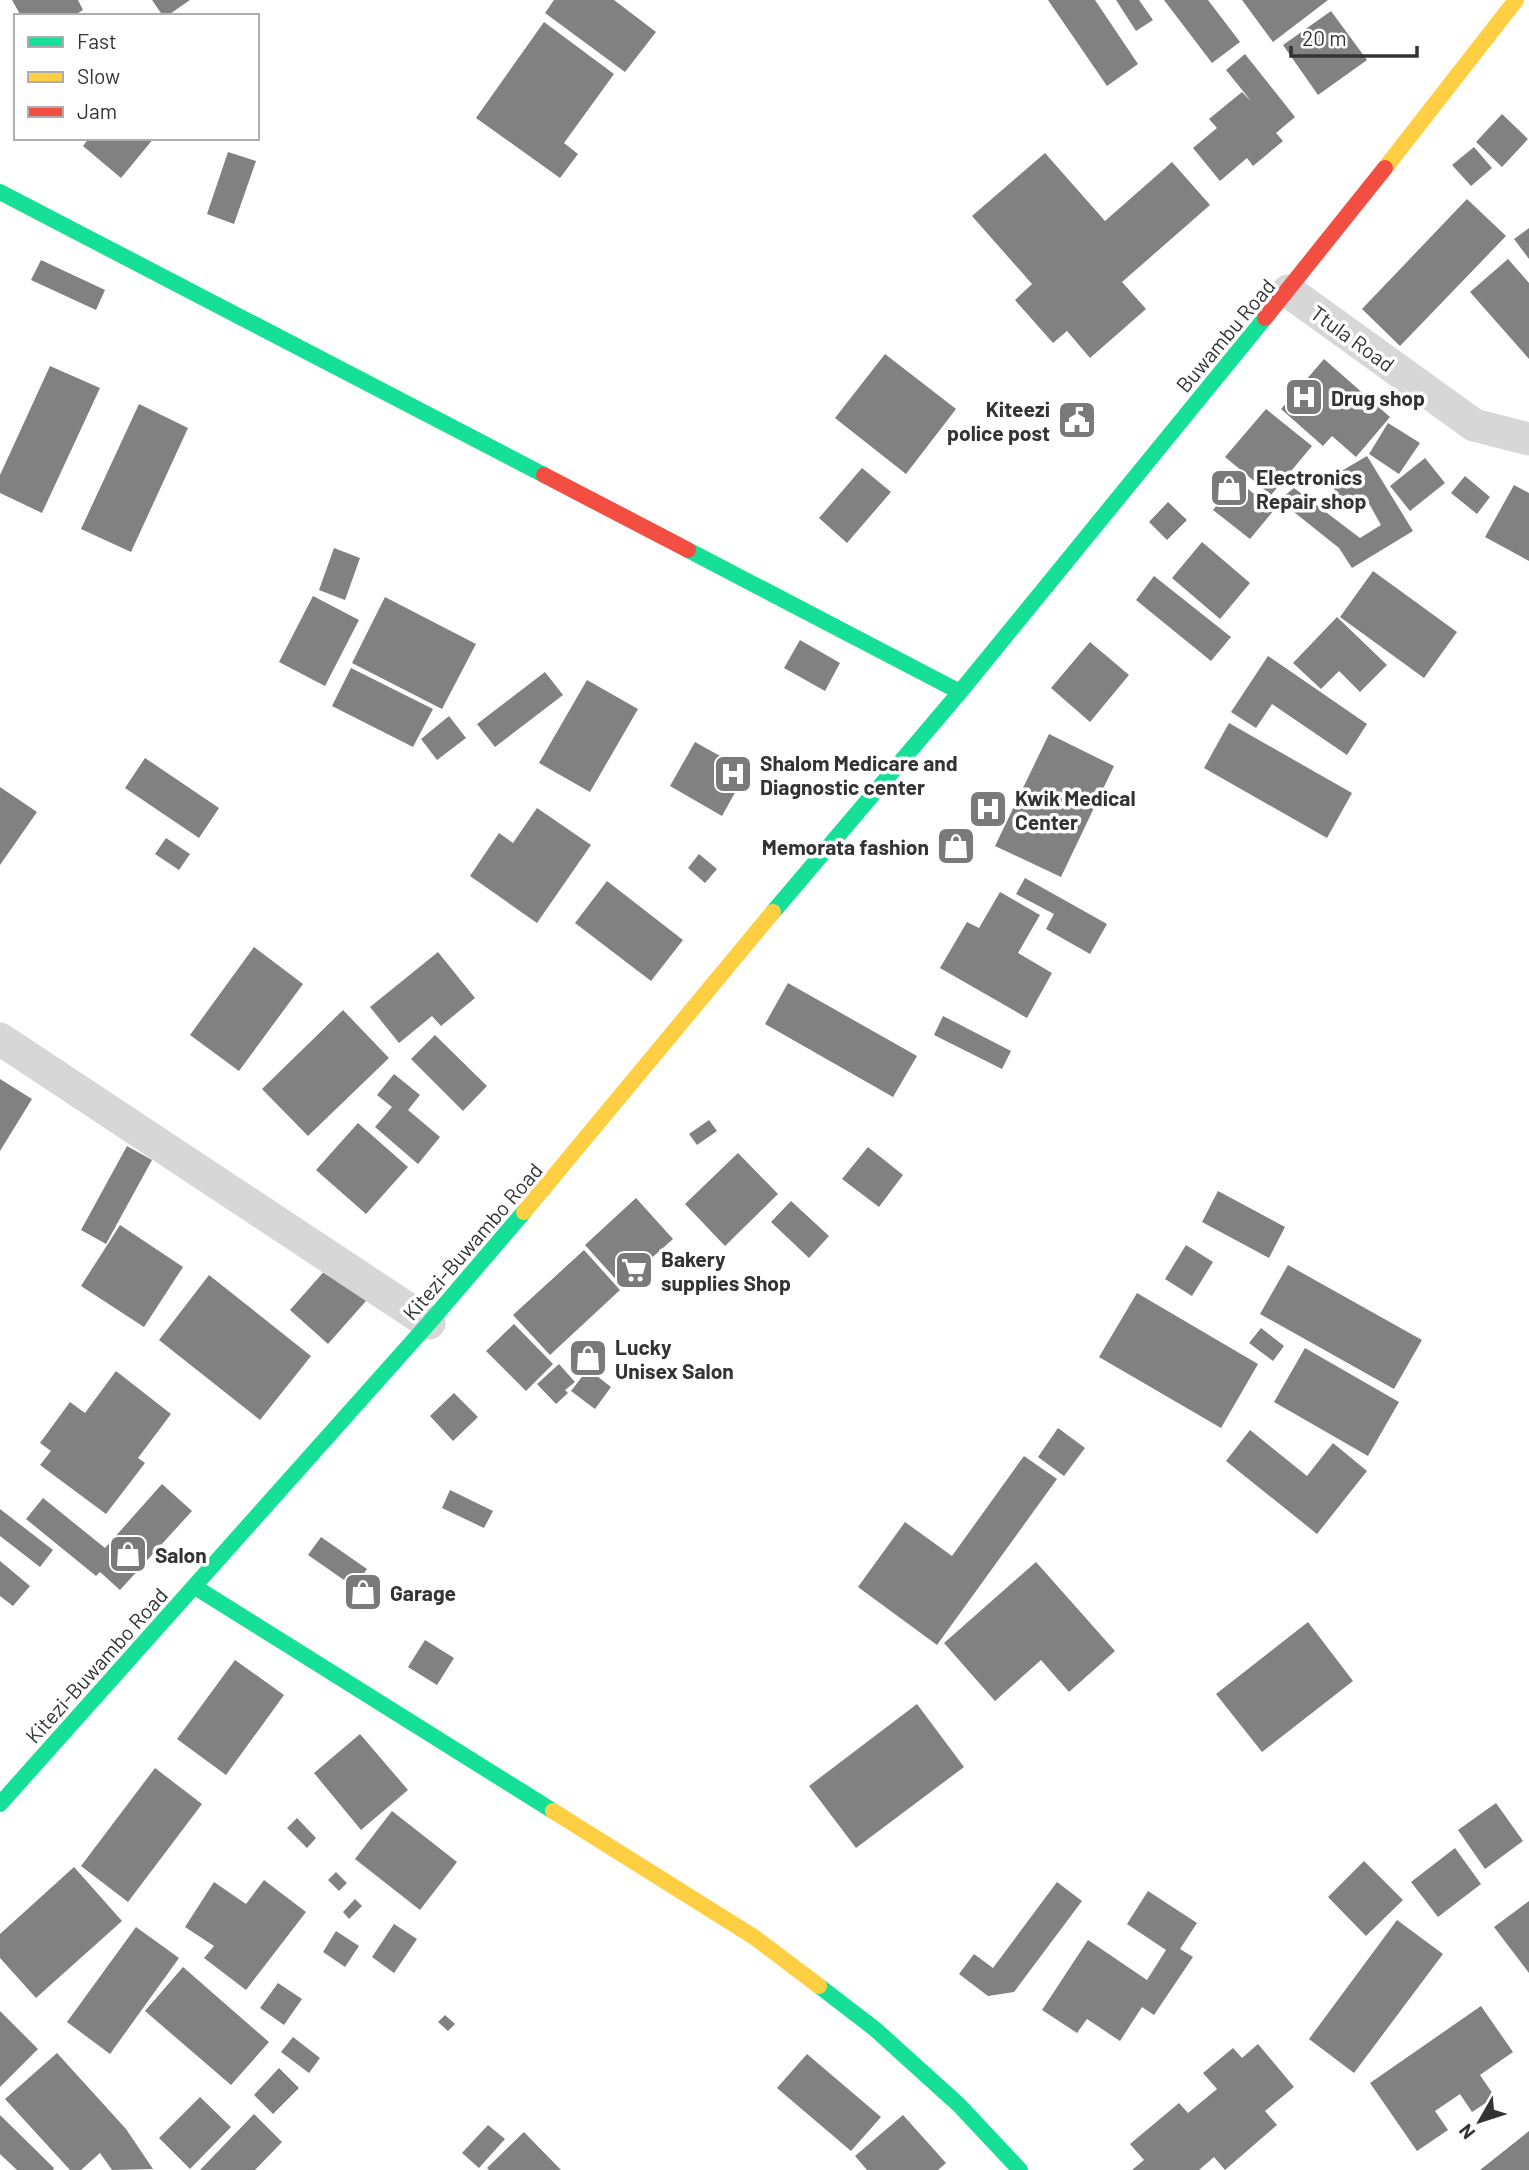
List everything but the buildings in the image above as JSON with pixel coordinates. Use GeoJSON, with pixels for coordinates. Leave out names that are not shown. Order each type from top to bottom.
{"type":"FeatureCollection","features":[{"type":"Feature","properties":{"kind":"street","name":"Buwambu Road"},"geometry":{"type":"LineString","coordinates":[[961,692],[1288,291],[1516,0]]}},
{"type":"Feature","properties":{"kind":"street"},"geometry":{"type":"LineString","coordinates":[[0,192],[961,692]]}},
{"type":"Feature","properties":{"kind":"street","name":"Ttula Road"},"geometry":{"type":"LineString","coordinates":[[1288,291],[1474,425],[1529,439]]}},
{"type":"Feature","properties":{"kind":"street","name":"Kitezi-Buwambo Road"},"geometry":{"type":"LineString","coordinates":[[0,1804],[429,1323],[961,692]]}},
{"type":"Feature","properties":{"kind":"street"},"geometry":{"type":"LineString","coordinates":[[0,1039],[429,1323]]}},
{"type":"Feature","properties":{"kind":"street"},"geometry":{"type":"LineString","coordinates":[[195,1587],[754,1937],[875,2029],[959,2105],[1020,2170]]}},
{"type":"Feature","properties":{"kind":"traffic: fast"},"geometry":{"type":"LineString","coordinates":[[0,192],[544,475]]}},
{"type":"Feature","properties":{"kind":"traffic: fast"},"geometry":{"type":"LineString","coordinates":[[773,912],[960,692],[1265,318]]}},
{"type":"Feature","properties":{"kind":"traffic: fast"},"geometry":{"type":"LineString","coordinates":[[688,550],[960,692]]}},
{"type":"Feature","properties":{"kind":"traffic: fast"},"geometry":{"type":"LineString","coordinates":[[0,1804],[429,1323],[524,1212]]}},
{"type":"Feature","properties":{"kind":"traffic: fast"},"geometry":{"type":"LineString","coordinates":[[195,1587],[553,1811]]}},
{"type":"Feature","properties":{"kind":"traffic: fast"},"geometry":{"type":"LineString","coordinates":[[819,1986],[875,2029],[959,2105],[1020,2170]]}},
{"type":"Feature","properties":{"kind":"traffic: slow"},"geometry":{"type":"LineString","coordinates":[[1385,168],[1516,0]]}},
{"type":"Feature","properties":{"kind":"traffic: slow"},"geometry":{"type":"LineString","coordinates":[[524,1212],[773,912]]}},
{"type":"Feature","properties":{"kind":"traffic: slow"},"geometry":{"type":"LineString","coordinates":[[553,1811],[754,1937],[819,1986]]}},
{"type":"Feature","properties":{"kind":"traffic: jam"},"geometry":{"type":"LineString","coordinates":[[1265,318],[1385,168]]}},
{"type":"Feature","properties":{"kind":"traffic: jam"},"geometry":{"type":"LineString","coordinates":[[544,475],[688,550]]}},
{"type":"Feature","properties":{"kind":"place","name":"Drug shop"},"geometry":{"type":"Point","coordinates":[1304,397]}},
{"type":"Feature","properties":{"kind":"place","name":"Kiteezi police post"},"geometry":{"type":"Point","coordinates":[1077,420]}},
{"type":"Feature","properties":{"kind":"place","name":"Electronics Repair shop"},"geometry":{"type":"Point","coordinates":[1229,488]}},
{"type":"Feature","properties":{"kind":"place","name":"Shalom Medicare and Diagnostic center"},"geometry":{"type":"Point","coordinates":[733,774]}},
{"type":"Feature","properties":{"kind":"place","name":"Kwik Medical Center"},"geometry":{"type":"Point","coordinates":[988,809]}},
{"type":"Feature","properties":{"kind":"place","name":"Memorata fashion"},"geometry":{"type":"Point","coordinates":[956,846]}},
{"type":"Feature","properties":{"kind":"place","name":"Bakery supplies Shop"},"geometry":{"type":"Point","coordinates":[634,1270]}},
{"type":"Feature","properties":{"kind":"place","name":"Lucky Unisex Salon"},"geometry":{"type":"Point","coordinates":[588,1358]}},
{"type":"Feature","properties":{"kind":"place","name":"Salon"},"geometry":{"type":"Point","coordinates":[128,1554]}},
{"type":"Feature","properties":{"kind":"place","name":"Garage"},"geometry":{"type":"Point","coordinates":[363,1592]}}]}
